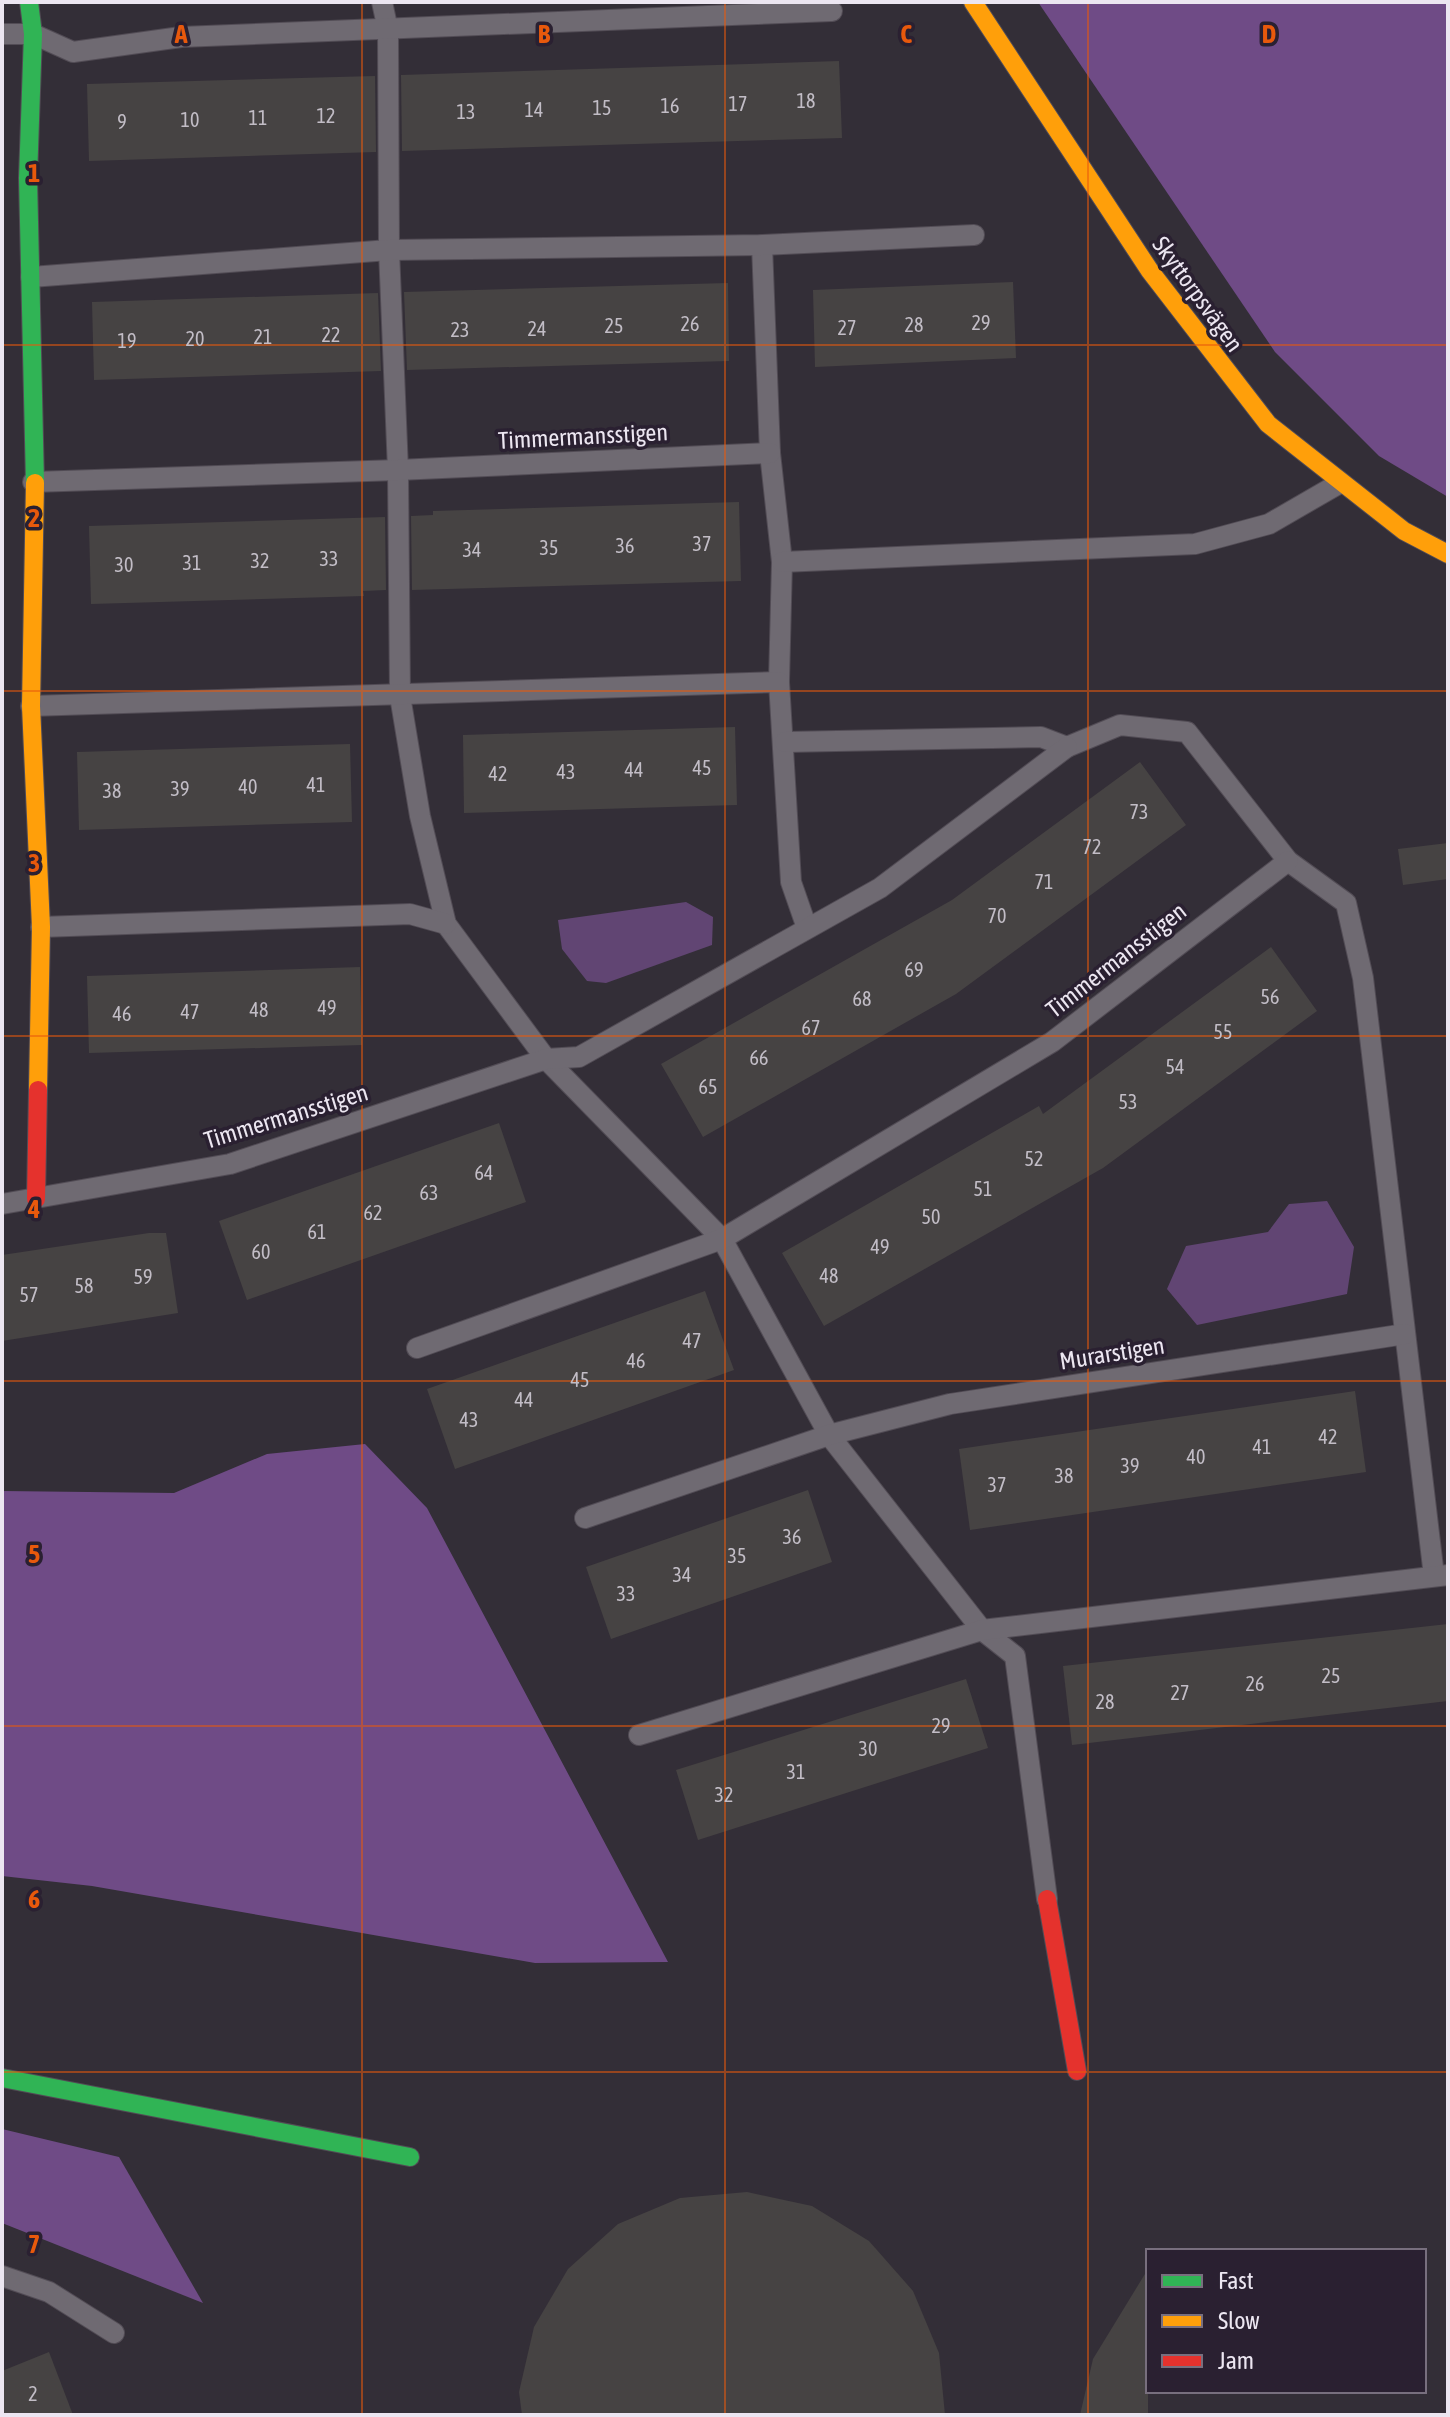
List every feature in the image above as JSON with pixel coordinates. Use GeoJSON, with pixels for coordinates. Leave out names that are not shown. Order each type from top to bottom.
{"type":"FeatureCollection","features":[{"type":"Feature","properties":{"kind":"street"},"geometry":{"type":"LineString","coordinates":[[29,2],[33,34],[28,178],[36,527],[31,706],[41,927],[36,1199]]}},
{"type":"Feature","properties":{"kind":"street","name":"Skyttorpsvägen"},"geometry":{"type":"LineString","coordinates":[[973,2],[1199,339],[1268,424],[1404,531],[1448,554]]}},
{"type":"Feature","properties":{"kind":"street"},"geometry":{"type":"LineString","coordinates":[[1047,1899],[1077,2071]]}},
{"type":"Feature","properties":{"kind":"street"},"geometry":{"type":"LineString","coordinates":[[2,2078],[410,2157]]}},
{"type":"Feature","properties":{"kind":"lane"},"geometry":{"type":"LineString","coordinates":[[382,2],[388,30],[389,250],[398,470],[400,696],[420,816],[446,924],[546,1059],[722,1239],[829,1435],[982,1630],[1015,1656],[1047,1899]]}},
{"type":"Feature","properties":{"kind":"lane"},"geometry":{"type":"LineString","coordinates":[[2,34],[33,34],[73,52],[181,37],[832,11]]}},
{"type":"Feature","properties":{"kind":"lane"},"geometry":{"type":"LineString","coordinates":[[31,277],[389,250],[762,245],[974,235]]}},
{"type":"Feature","properties":{"kind":"lane"},"geometry":{"type":"LineString","coordinates":[[762,245],[770,453],[782,562],[779,682],[791,882],[807,928]]}},
{"type":"Feature","properties":{"kind":"lane","name":"Timmermansstigen"},"geometry":{"type":"LineString","coordinates":[[33,482],[770,453]]}},
{"type":"Feature","properties":{"kind":"lane"},"geometry":{"type":"LineString","coordinates":[[782,562],[1195,544],[1269,524],[1340,483]]}},
{"type":"Feature","properties":{"kind":"lane"},"geometry":{"type":"LineString","coordinates":[[31,706],[779,682]]}},
{"type":"Feature","properties":{"kind":"lane","name":"Timmermansstigen"},"geometry":{"type":"LineString","coordinates":[[2,1204],[230,1164],[546,1059],[579,1057],[880,888],[1067,747],[1120,725],[1187,732],[1288,861],[1052,1042],[722,1239],[417,1348]]}},
{"type":"Feature","properties":{"kind":"lane"},"geometry":{"type":"LineString","coordinates":[[785,742],[1041,737],[1067,747]]}},
{"type":"Feature","properties":{"kind":"lane"},"geometry":{"type":"LineString","coordinates":[[639,1735],[982,1630],[1441,1575],[1405,1334],[1363,978],[1346,903],[1288,861]]}},
{"type":"Feature","properties":{"kind":"lane"},"geometry":{"type":"LineString","coordinates":[[41,927],[410,914],[446,924]]}},
{"type":"Feature","properties":{"kind":"lane","name":"Murarstigen"},"geometry":{"type":"LineString","coordinates":[[585,1518],[829,1435],[950,1404],[1405,1334]]}},
{"type":"Feature","properties":{"kind":"lane"},"geometry":{"type":"LineString","coordinates":[[2,2276],[49,2292],[114,2333]]}},
{"type":"Feature","properties":{"kind":"shaded area"},"geometry":{"type":"Polygon","coordinates":[[[1038,2],[1448,2],[1448,497],[1379,456],[1275,352],[1038,2]]]}},
{"type":"Feature","properties":{"kind":"shaded area"},"geometry":{"type":"Polygon","coordinates":[[[686,902],[713,917],[712,945],[606,983],[587,981],[562,949],[558,920],[686,902]]]}},
{"type":"Feature","properties":{"kind":"shaded area"},"geometry":{"type":"Polygon","coordinates":[[[1327,1201],[1354,1247],[1347,1294],[1197,1325],[1167,1289],[1186,1246],[1268,1232],[1289,1204],[1327,1201]]]}},
{"type":"Feature","properties":{"kind":"shaded area"},"geometry":{"type":"Polygon","coordinates":[[[365,1444],[427,1508],[668,1962],[535,1963],[92,1886],[2,1876],[2,1491],[174,1493],[267,1454],[365,1444]]]}},
{"type":"Feature","properties":{"kind":"shaded area"},"geometry":{"type":"Polygon","coordinates":[[[2,2129],[119,2157],[203,2303],[2,2223],[2,2129]]]}},
{"type":"Feature","properties":{"kind":"building"},"geometry":{"type":"Polygon","coordinates":[[[839,61],[842,138],[402,151],[401,75],[839,61]]]}},
{"type":"Feature","properties":{"kind":"building"},"geometry":{"type":"Polygon","coordinates":[[[375,76],[376,152],[89,161],[87,84],[375,76]]]}},
{"type":"Feature","properties":{"kind":"building"},"geometry":{"type":"Polygon","coordinates":[[[1013,282],[1016,358],[815,367],[813,290],[1013,282]]]}},
{"type":"Feature","properties":{"kind":"building"},"geometry":{"type":"Polygon","coordinates":[[[728,283],[729,361],[407,370],[404,292],[728,283]]]}},
{"type":"Feature","properties":{"kind":"building"},"geometry":{"type":"Polygon","coordinates":[[[378,293],[381,371],[94,380],[92,302],[378,293]]]}},
{"type":"Feature","properties":{"kind":"building"},"geometry":{"type":"Polygon","coordinates":[[[739,502],[741,581],[412,590],[411,516],[433,515],[433,511],[739,502]]]}},
{"type":"Feature","properties":{"kind":"building"},"geometry":{"type":"Polygon","coordinates":[[[385,517],[386,590],[363,591],[364,596],[91,604],[89,526],[385,517]]]}},
{"type":"Feature","properties":{"kind":"building"},"geometry":{"type":"Polygon","coordinates":[[[735,727],[737,805],[464,813],[463,735],[735,727]]]}},
{"type":"Feature","properties":{"kind":"building"},"geometry":{"type":"Polygon","coordinates":[[[350,744],[352,822],[79,830],[77,752],[350,744]]]}},
{"type":"Feature","properties":{"kind":"building"},"geometry":{"type":"Polygon","coordinates":[[[1140,762],[1186,825],[956,994],[703,1137],[661,1064],[952,900],[1140,762]]]}},
{"type":"Feature","properties":{"kind":"building"},"geometry":{"type":"Polygon","coordinates":[[[1448,843],[1448,879],[1403,885],[1398,849],[1448,843]]]}},
{"type":"Feature","properties":{"kind":"building"},"geometry":{"type":"Polygon","coordinates":[[[1271,947],[1317,1011],[1103,1168],[824,1326],[782,1253],[1039,1106],[1043,1114],[1271,947]]]}},
{"type":"Feature","properties":{"kind":"building"},"geometry":{"type":"Polygon","coordinates":[[[360,967],[362,1045],[89,1053],[87,976],[360,967]]]}},
{"type":"Feature","properties":{"kind":"building"},"geometry":{"type":"Polygon","coordinates":[[[499,1123],[526,1202],[247,1300],[219,1221],[499,1123]]]}},
{"type":"Feature","properties":{"kind":"building"},"geometry":{"type":"Polygon","coordinates":[[[166,1233],[178,1313],[2,1341],[2,1255],[166,1233]]]}},
{"type":"Feature","properties":{"kind":"building"},"geometry":{"type":"Polygon","coordinates":[[[705,1291],[734,1370],[455,1469],[427,1389],[705,1291]]]}},
{"type":"Feature","properties":{"kind":"building"},"geometry":{"type":"Polygon","coordinates":[[[1355,1391],[1366,1472],[970,1530],[959,1449],[1355,1391]]]}},
{"type":"Feature","properties":{"kind":"building"},"geometry":{"type":"Polygon","coordinates":[[[808,1490],[832,1562],[611,1639],[586,1567],[808,1490]]]}},
{"type":"Feature","properties":{"kind":"building"},"geometry":{"type":"Polygon","coordinates":[[[1448,1624],[1448,1701],[1072,1745],[1063,1666],[1448,1624]]]}},
{"type":"Feature","properties":{"kind":"building"},"geometry":{"type":"Polygon","coordinates":[[[966,1679],[988,1748],[698,1840],[676,1770],[966,1679]]]}},
{"type":"Feature","properties":{"kind":"building"},"geometry":{"type":"Polygon","coordinates":[[[747,2192],[812,2206],[869,2241],[913,2291],[939,2353],[945,2415],[522,2415],[519,2392],[534,2327],[568,2269],[618,2224],[680,2198],[747,2192]]]}},
{"type":"Feature","properties":{"kind":"building"},"geometry":{"type":"Polygon","coordinates":[[[1146,2272],[1148,2415],[1080,2415],[1093,2359],[1146,2272]]]}},
{"type":"Feature","properties":{"kind":"building"},"geometry":{"type":"Polygon","coordinates":[[[49,2352],[73,2415],[2,2415],[2,2371],[49,2352]]]}},
{"type":"Feature","properties":{"kind":"traffic: fast"},"geometry":{"type":"LineString","coordinates":[[29,2],[33,34],[28,178],[35,483]]}},
{"type":"Feature","properties":{"kind":"traffic: fast"},"geometry":{"type":"LineString","coordinates":[[2,2078],[410,2157]]}},
{"type":"Feature","properties":{"kind":"traffic: slow"},"geometry":{"type":"LineString","coordinates":[[973,2],[1150,271],[1268,424],[1404,531],[1448,554]]}},
{"type":"Feature","properties":{"kind":"traffic: slow"},"geometry":{"type":"LineString","coordinates":[[35,483],[31,706],[41,927],[38,1090]]}},
{"type":"Feature","properties":{"kind":"traffic: jam"},"geometry":{"type":"LineString","coordinates":[[36,1199],[38,1090]]}},
{"type":"Feature","properties":{"kind":"traffic: jam"},"geometry":{"type":"LineString","coordinates":[[1047,1899],[1077,2071]]}}]}
